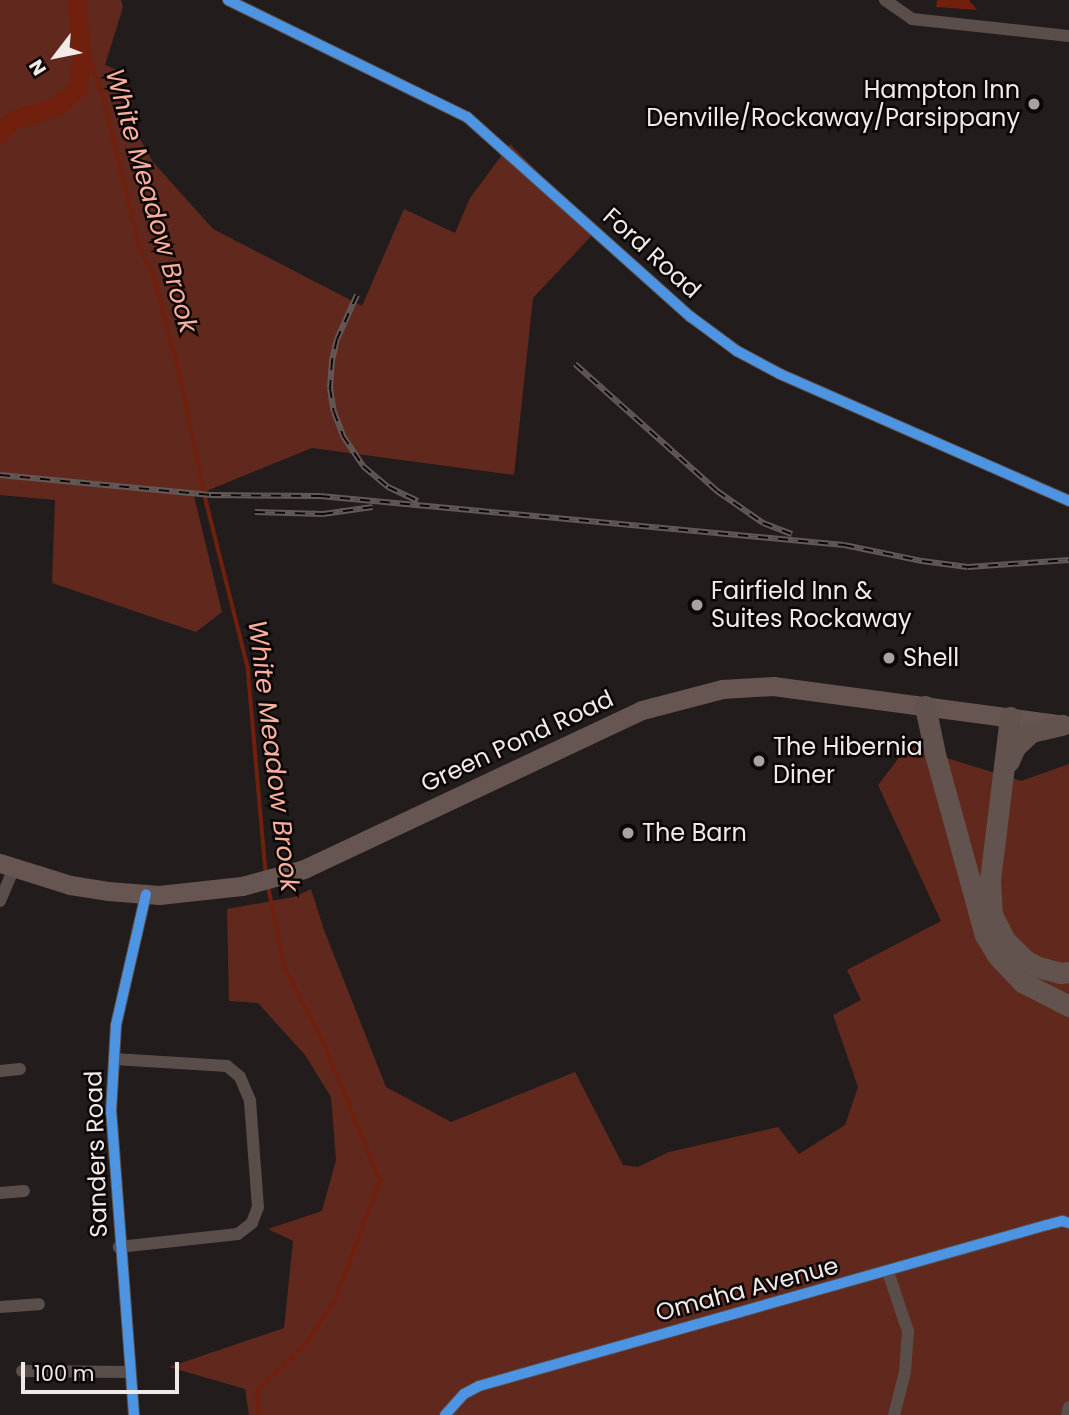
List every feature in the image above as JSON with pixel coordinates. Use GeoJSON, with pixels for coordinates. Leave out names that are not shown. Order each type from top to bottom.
{"type":"FeatureCollection","features":[{"type":"Feature","properties":{"kind":"highway"},"geometry":{"type":"LineString","coordinates":[[925,706],[935,754],[985,936],[1007,968],[1022,982],[1069,1006]]}},
{"type":"Feature","properties":{"kind":"highway"},"geometry":{"type":"LineString","coordinates":[[1010,717],[990,879],[992,914],[1004,939],[1025,960],[1038,967],[1060,973],[1069,972]]}},
{"type":"Feature","properties":{"kind":"highway"},"geometry":{"type":"LineString","coordinates":[[1004,776],[1015,747],[1022,738],[1031,732],[1065,725]]}},
{"type":"Feature","properties":{"kind":"main road","name":"Green Pond Road"},"geometry":{"type":"LineString","coordinates":[[7,865],[70,885],[146,894],[196,893],[242,886],[280,876],[338,854],[607,725],[687,696],[722,689],[773,686],[1065,725]]}},
{"type":"Feature","properties":{"kind":"street","name":"Ford Road"},"geometry":{"type":"LineString","coordinates":[[228,0],[467,117],[691,317],[737,351],[780,374],[1069,501]]}},
{"type":"Feature","properties":{"kind":"street"},"geometry":{"type":"LineString","coordinates":[[885,0],[912,19],[1069,36]]}},
{"type":"Feature","properties":{"kind":"street"},"geometry":{"type":"LineString","coordinates":[[0,901],[7,865]]}},
{"type":"Feature","properties":{"kind":"street","name":"Sanders Road"},"geometry":{"type":"LineString","coordinates":[[134,1415],[111,1133],[116,1025],[146,894]]}},
{"type":"Feature","properties":{"kind":"street"},"geometry":{"type":"LineString","coordinates":[[114,1059],[227,1066],[240,1077],[250,1101],[258,1207],[252,1223],[238,1234],[120,1247]]}},
{"type":"Feature","properties":{"kind":"street"},"geometry":{"type":"LineString","coordinates":[[0,1071],[20,1069]]}},
{"type":"Feature","properties":{"kind":"street"},"geometry":{"type":"LineString","coordinates":[[0,1193],[24,1191]]}},
{"type":"Feature","properties":{"kind":"street","name":"Omaha Avenue"},"geometry":{"type":"LineString","coordinates":[[445,1415],[464,1394],[479,1386],[888,1272],[1047,1224],[1062,1221],[1069,1223]]}},
{"type":"Feature","properties":{"kind":"street"},"geometry":{"type":"LineString","coordinates":[[888,1272],[908,1331],[905,1372],[894,1415]]}},
{"type":"Feature","properties":{"kind":"street"},"geometry":{"type":"LineString","coordinates":[[0,1307],[39,1304]]}},
{"type":"Feature","properties":{"kind":"street"},"geometry":{"type":"LineString","coordinates":[[22,1371],[130,1372]]}},
{"type":"Feature","properties":{"kind":"street"},"geometry":{"type":"LineString","coordinates":[[1067,1415],[1069,1407]]}},
{"type":"Feature","properties":{"kind":"shaded area"},"geometry":{"type":"Polygon","coordinates":[[[0,0],[121,0],[123,7],[105,65],[120,71],[121,106],[153,162],[213,229],[362,306],[404,209],[455,233],[470,198],[510,144],[596,231],[533,298],[514,475],[312,448],[194,496],[222,612],[196,632],[52,583],[55,500],[0,495],[0,0]]]}},
{"type":"Feature","properties":{"kind":"shaded area"},"geometry":{"type":"Polygon","coordinates":[[[937,0],[969,0],[977,10],[936,7],[937,0]]]}},
{"type":"Feature","properties":{"kind":"shaded area"},"geometry":{"type":"Polygon","coordinates":[[[908,746],[1021,781],[1069,764],[1069,1415],[249,1415],[245,1389],[169,1367],[284,1328],[293,1241],[268,1229],[322,1211],[336,1160],[331,1097],[305,1055],[258,1003],[229,1001],[227,909],[294,897],[311,889],[324,930],[386,1087],[451,1122],[575,1072],[623,1165],[638,1167],[669,1152],[778,1127],[799,1154],[845,1125],[858,1087],[833,1015],[861,1000],[847,970],[941,921],[878,785],[908,746]]]}},
{"type":"Feature","properties":{"kind":"waterway"},"geometry":{"type":"LineString","coordinates":[[0,133],[13,120],[57,106],[77,89],[82,57],[76,0]]}},
{"type":"Feature","properties":{"kind":"waterway","name":"White Meadow Brook"},"geometry":{"type":"LineString","coordinates":[[77,21],[104,100],[141,251],[153,274],[176,357],[207,504],[248,667],[266,871]]}},
{"type":"Feature","properties":{"kind":"waterway","name":"White Meadow Brook"},"geometry":{"type":"LineString","coordinates":[[259,1415],[257,1391],[306,1344],[335,1300],[380,1181],[323,1042],[284,967],[268,886]]}},
{"type":"Feature","properties":{"kind":"railway"},"geometry":{"type":"LineString","coordinates":[[357,295],[337,339],[332,360],[330,388],[334,412],[343,436],[363,466],[388,487],[418,501]]}},
{"type":"Feature","properties":{"kind":"railway"},"geometry":{"type":"LineString","coordinates":[[575,364],[717,491],[763,523],[792,534]]}},
{"type":"Feature","properties":{"kind":"railway"},"geometry":{"type":"LineString","coordinates":[[0,475],[211,495],[320,496],[844,545],[922,561],[968,567],[1069,560]]}},
{"type":"Feature","properties":{"kind":"railway"},"geometry":{"type":"LineString","coordinates":[[255,512],[323,514],[373,507]]}},
{"type":"Feature","properties":{"kind":"cycle path"},"geometry":{"type":"LineString","coordinates":[[228,0],[467,117],[691,317],[737,351],[780,374],[1069,501]]}},
{"type":"Feature","properties":{"kind":"cycle path"},"geometry":{"type":"LineString","coordinates":[[134,1415],[111,1112],[116,1025],[146,894]]}},
{"type":"Feature","properties":{"kind":"cycle path"},"geometry":{"type":"LineString","coordinates":[[445,1415],[464,1394],[479,1386],[1047,1225],[1062,1221],[1069,1223]]}},
{"type":"Feature","properties":{"kind":"place","name":"Hampton Inn Denville/Rockaway/Parsippany"},"geometry":{"type":"Point","coordinates":[1034,104]}},
{"type":"Feature","properties":{"kind":"place","name":"Fairfield Inn & Suites Rockaway"},"geometry":{"type":"Point","coordinates":[697,605]}},
{"type":"Feature","properties":{"kind":"place","name":"Shell"},"geometry":{"type":"Point","coordinates":[889,658]}},
{"type":"Feature","properties":{"kind":"place","name":"The Hibernia Diner"},"geometry":{"type":"Point","coordinates":[759,761]}},
{"type":"Feature","properties":{"kind":"place","name":"The Barn"},"geometry":{"type":"Point","coordinates":[628,833]}}]}
